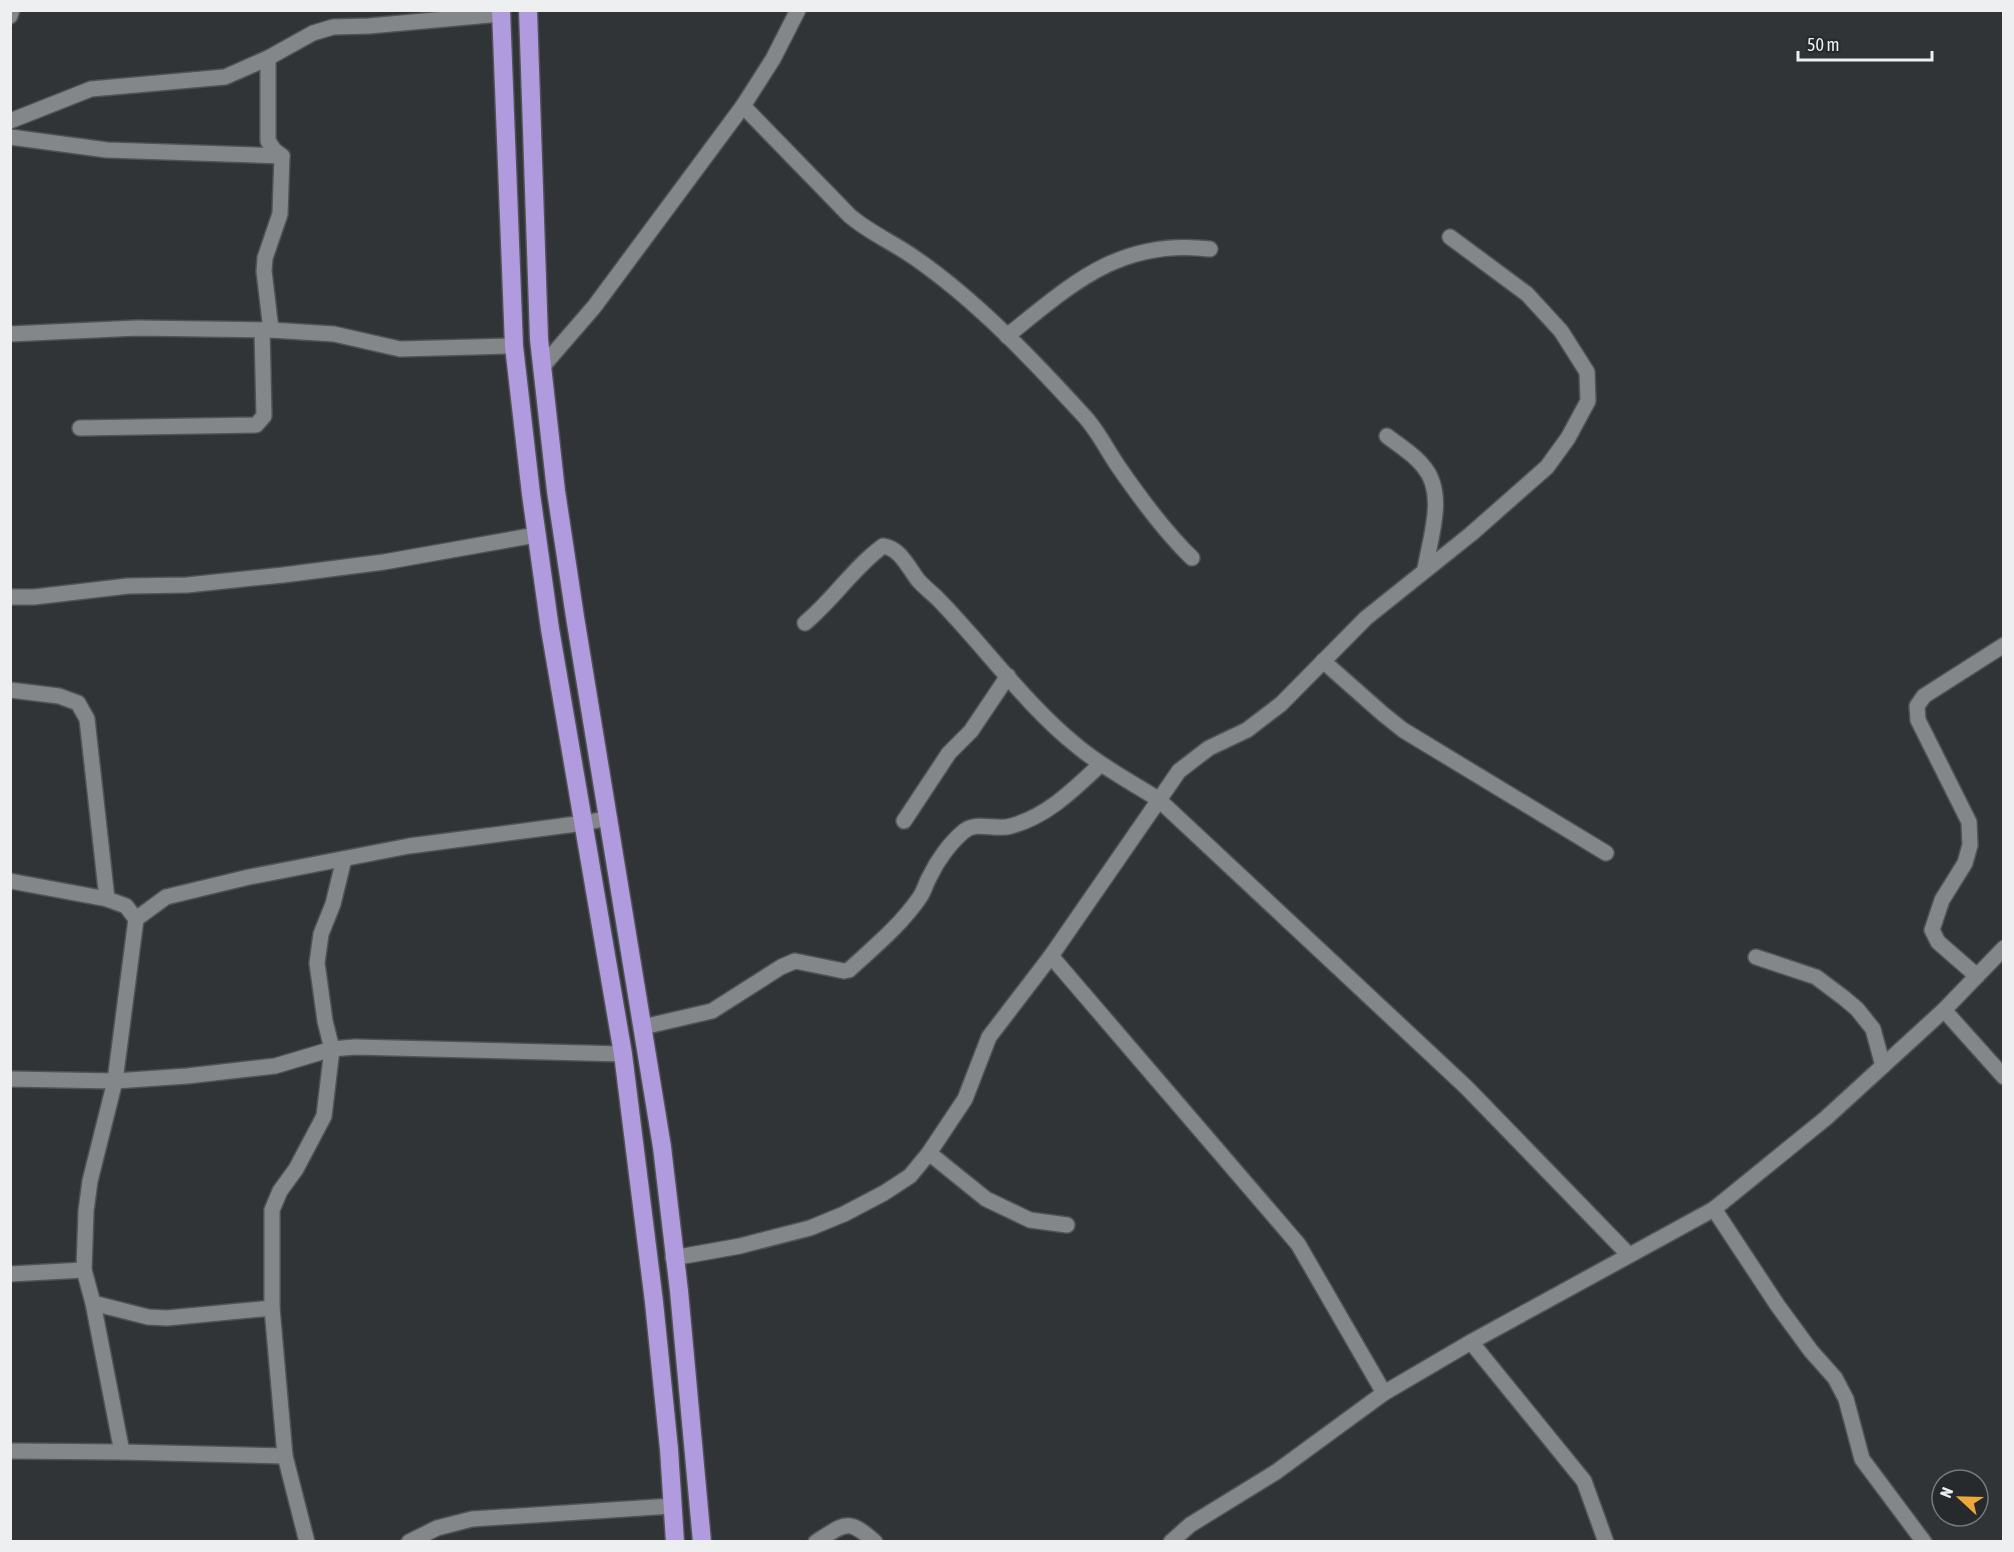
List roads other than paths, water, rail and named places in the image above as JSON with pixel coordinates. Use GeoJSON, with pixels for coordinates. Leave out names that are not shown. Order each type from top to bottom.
{"type":"FeatureCollection","features":[{"type":"Feature","properties":{"kind":"highway"},"geometry":{"type":"LineString","coordinates":[[528,10],[533,193],[542,368],[568,573],[662,1146],[679,1291],[702,1542]]}},
{"type":"Feature","properties":{"kind":"highway"},"geometry":{"type":"LineString","coordinates":[[501,12],[514,346],[536,535],[623,1054],[652,1282],[669,1449],[675,1542]]}},
{"type":"Feature","properties":{"kind":"street"},"geometry":{"type":"LineString","coordinates":[[10,16],[12,10]]}},
{"type":"Feature","properties":{"kind":"street"},"geometry":{"type":"LineString","coordinates":[[542,368],[594,307],[743,106],[773,59],[798,10]]}},
{"type":"Feature","properties":{"kind":"street"},"geometry":{"type":"LineString","coordinates":[[10,121],[91,89],[225,77],[268,58],[313,33],[333,27],[369,26],[501,12]]}},
{"type":"Feature","properties":{"kind":"street"},"geometry":{"type":"LineString","coordinates":[[268,58],[268,141],[282,156]]}},
{"type":"Feature","properties":{"kind":"street"},"geometry":{"type":"LineString","coordinates":[[743,106],[866,230],[915,258],[975,305],[1007,336],[1087,419],[1157,519],[1175,542],[1192,558]]}},
{"type":"Feature","properties":{"kind":"street"},"geometry":{"type":"LineString","coordinates":[[10,137],[107,150],[282,156]]}},
{"type":"Feature","properties":{"kind":"street"},"geometry":{"type":"LineString","coordinates":[[80,428],[256,425],[264,416],[266,330],[264,271],[265,258],[280,214],[282,156]]}},
{"type":"Feature","properties":{"kind":"street"},"geometry":{"type":"LineString","coordinates":[[674,1258],[740,1246],[810,1228],[844,1214],[910,1176],[929,1153],[965,1100],[989,1037],[1051,957],[1179,771],[1209,748],[1246,730],[1281,704],[1366,618],[1471,534],[1547,467],[1568,438],[1588,401],[1587,372],[1561,331],[1527,294],[1450,237]]}},
{"type":"Feature","properties":{"kind":"street"},"geometry":{"type":"LineString","coordinates":[[1007,336],[1068,287],[1095,269],[1153,250],[1185,246],[1210,249]]}},
{"type":"Feature","properties":{"kind":"street"},"geometry":{"type":"LineString","coordinates":[[10,334],[137,328],[266,330],[334,334],[400,349],[514,346]]}},
{"type":"Feature","properties":{"kind":"street"},"geometry":{"type":"LineString","coordinates":[[1387,436],[1424,466],[1432,484],[1436,508],[1425,569]]}},
{"type":"Feature","properties":{"kind":"street"},"geometry":{"type":"LineString","coordinates":[[10,597],[33,597],[128,586],[187,585],[283,575],[384,562],[536,535]]}},
{"type":"Feature","properties":{"kind":"street"},"geometry":{"type":"LineString","coordinates":[[805,623],[872,554],[883,546],[890,547],[897,552],[919,580],[957,618],[1008,676],[1077,746],[1101,764],[1158,799],[1466,1087],[1629,1255]]}},
{"type":"Feature","properties":{"kind":"street"},"geometry":{"type":"LineString","coordinates":[[1977,976],[1938,942],[1932,930],[1942,900],[1965,863],[1970,845],[1970,834],[1969,822],[1918,720],[1917,706],[1924,696],[2004,645]]}},
{"type":"Feature","properties":{"kind":"street"},"geometry":{"type":"LineString","coordinates":[[1323,661],[1403,730],[1606,854]]}},
{"type":"Feature","properties":{"kind":"street"},"geometry":{"type":"LineString","coordinates":[[904,821],[949,753],[971,731],[1008,676]]}},
{"type":"Feature","properties":{"kind":"street"},"geometry":{"type":"LineString","coordinates":[[10,690],[59,696],[78,703],[87,719],[107,899]]}},
{"type":"Feature","properties":{"kind":"street"},"geometry":{"type":"LineString","coordinates":[[643,1027],[712,1011],[781,967],[795,961],[844,971],[849,970],[896,927],[920,896],[931,874],[964,830],[977,825],[996,829],[1036,816],[1055,805],[1101,764]]}},
{"type":"Feature","properties":{"kind":"street"},"geometry":{"type":"LineString","coordinates":[[136,919],[166,897],[249,877],[409,846],[609,818]]}},
{"type":"Feature","properties":{"kind":"street"},"geometry":{"type":"LineString","coordinates":[[306,1542],[285,1456],[272,1308],[272,1210],[280,1191],[296,1169],[324,1116],[332,1049],[325,1021],[317,963],[321,934],[333,904],[344,858]]}},
{"type":"Feature","properties":{"kind":"street"},"geometry":{"type":"LineString","coordinates":[[10,881],[107,899],[126,906],[136,919],[115,1081],[90,1181],[86,1211],[84,1270],[93,1303],[122,1452]]}},
{"type":"Feature","properties":{"kind":"street"},"geometry":{"type":"LineString","coordinates":[[1171,1542],[1190,1525],[1276,1472],[1384,1393],[1471,1342],[1714,1209],[1826,1118],[1944,1010],[2004,948]]}},
{"type":"Feature","properties":{"kind":"street"},"geometry":{"type":"LineString","coordinates":[[1051,957],[1298,1244],[1384,1393]]}},
{"type":"Feature","properties":{"kind":"street"},"geometry":{"type":"LineString","coordinates":[[1756,957],[1816,977],[1857,1009],[1873,1029],[1883,1066]]}},
{"type":"Feature","properties":{"kind":"street"},"geometry":{"type":"LineString","coordinates":[[1944,1010],[2004,1077]]}},
{"type":"Feature","properties":{"kind":"street"},"geometry":{"type":"LineString","coordinates":[[10,1079],[115,1081],[275,1066],[332,1049],[374,1047],[623,1054]]}},
{"type":"Feature","properties":{"kind":"street"},"geometry":{"type":"LineString","coordinates":[[929,1153],[986,1198],[1030,1220],[1067,1225]]}},
{"type":"Feature","properties":{"kind":"street"},"geometry":{"type":"LineString","coordinates":[[1714,1209],[1778,1306],[1811,1351],[1835,1378],[1846,1399],[1862,1460],[1924,1542]]}},
{"type":"Feature","properties":{"kind":"street"},"geometry":{"type":"LineString","coordinates":[[10,1274],[84,1270]]}},
{"type":"Feature","properties":{"kind":"street"},"geometry":{"type":"LineString","coordinates":[[93,1303],[148,1317],[167,1318],[272,1308]]}},
{"type":"Feature","properties":{"kind":"street"},"geometry":{"type":"LineString","coordinates":[[1471,1342],[1584,1481],[1606,1542]]}},
{"type":"Feature","properties":{"kind":"street"},"geometry":{"type":"LineString","coordinates":[[10,1451],[285,1456]]}},
{"type":"Feature","properties":{"kind":"street"},"geometry":{"type":"LineString","coordinates":[[409,1542],[437,1528],[472,1519],[672,1506]]}},
{"type":"Feature","properties":{"kind":"street"},"geometry":{"type":"LineString","coordinates":[[816,1542],[841,1527],[851,1524],[861,1529],[875,1542]]}}]}
